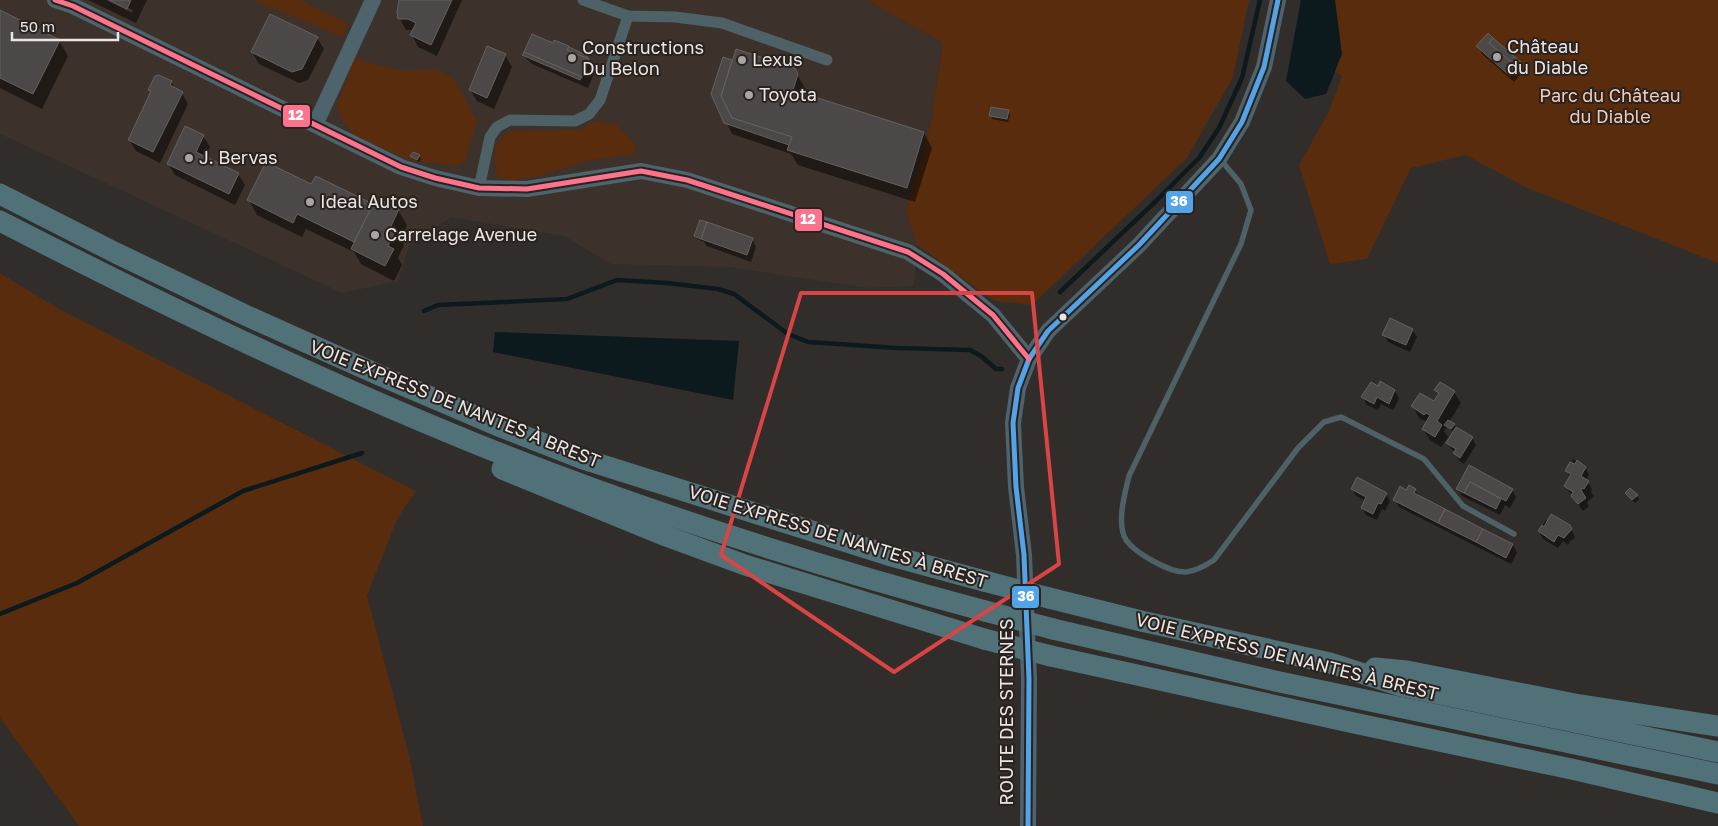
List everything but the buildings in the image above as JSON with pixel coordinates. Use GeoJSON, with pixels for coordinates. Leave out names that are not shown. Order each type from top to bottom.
{"type":"FeatureCollection","features":[{"type":"Feature","properties":{"kind":"highway","name":"VOIE EXPRESS DE NANTES À BREST"},"geometry":{"type":"LineString","coordinates":[[0,194],[116,253],[245,315],[378,375],[583,459],[879,552],[1049,598],[1132,619],[1330,663],[1401,686],[1718,752]]}},
{"type":"Feature","properties":{"kind":"highway","name":"VOIE EXPRESS DE NANTES À BREST"},"geometry":{"type":"LineString","coordinates":[[0,221],[160,302],[265,351],[467,440],[581,484],[779,552],[883,584],[1053,629],[1284,683],[1718,774]]}},
{"type":"Feature","properties":{"kind":"highway"},"geometry":{"type":"LineString","coordinates":[[467,440],[498,467],[666,536],[744,565],[984,639],[1051,656],[1576,770],[1718,803]]}},
{"type":"Feature","properties":{"kind":"highway"},"geometry":{"type":"LineString","coordinates":[[1330,663],[1406,671],[1580,705],[1718,726]]}},
{"type":"Feature","properties":{"kind":"street"},"geometry":{"type":"LineString","coordinates":[[55,0],[73,6],[401,167],[435,178],[479,188],[528,189],[641,171],[687,180],[908,252],[943,274],[992,315],[1029,359]]}},
{"type":"Feature","properties":{"kind":"street"},"geometry":{"type":"LineString","coordinates":[[316,124],[373,0]]}},
{"type":"Feature","properties":{"kind":"street"},"geometry":{"type":"LineString","coordinates":[[583,0],[628,16],[675,16],[722,22],[827,60]]}},
{"type":"Feature","properties":{"kind":"street","name":"ROUTE DES STERNES"},"geometry":{"type":"LineString","coordinates":[[1028,826],[1028,650],[1024,555],[1016,487],[1013,423],[1018,388],[1029,359],[1048,331],[1139,245],[1219,158],[1242,122],[1264,67],[1278,0]]}},
{"type":"Feature","properties":{"kind":"street"},"geometry":{"type":"LineString","coordinates":[[479,188],[490,137],[497,127],[510,120],[575,120],[590,114],[600,100],[628,16]]}},
{"type":"Feature","properties":{"kind":"lane"},"geometry":{"type":"LineString","coordinates":[[1219,158],[1241,184],[1251,210],[1240,244],[1129,476],[1122,501],[1122,527],[1126,540],[1144,556],[1166,567],[1184,572],[1201,568],[1214,560],[1298,448],[1324,422],[1341,416],[1424,459],[1462,506],[1514,534]]}},
{"type":"Feature","properties":{"kind":"highlighted area"},"geometry":{"type":"Polygon","coordinates":[[[801,293],[1032,293],[1059,564],[894,672],[721,555],[801,293]]]}},
{"type":"Feature","properties":{"kind":"shaded area"},"geometry":{"type":"Polygon","coordinates":[[[0,0],[866,0],[943,43],[931,122],[906,211],[917,245],[914,286],[867,288],[729,267],[611,264],[564,236],[451,217],[409,246],[398,281],[342,293],[0,134],[0,0]]]}},
{"type":"Feature","properties":{"kind":"shaded area"},"geometry":{"type":"Polygon","coordinates":[[[1301,0],[1335,0],[1342,54],[1326,94],[1305,99],[1286,81],[1301,0]]]}},
{"type":"Feature","properties":{"kind":"shaded area"},"geometry":{"type":"Polygon","coordinates":[[[495,332],[739,341],[733,400],[493,352],[495,332]]]}},
{"type":"Feature","properties":{"kind":"green space"},"geometry":{"type":"Polygon","coordinates":[[[253,0],[300,0],[349,24],[343,37],[253,0]]]}},
{"type":"Feature","properties":{"kind":"green space"},"geometry":{"type":"Polygon","coordinates":[[[866,0],[1249,0],[1233,77],[1187,158],[1032,305],[994,301],[917,245],[906,211],[931,122],[943,43],[866,0]]]}},
{"type":"Feature","properties":{"kind":"green space","name":"Parc du Château du Diable"},"geometry":{"type":"Polygon","coordinates":[[[1327,0],[1718,0],[1718,263],[1525,187],[1466,155],[1411,168],[1367,259],[1330,264],[1299,165],[1329,111],[1342,76],[1328,67],[1327,0]]]}},
{"type":"Feature","properties":{"kind":"green space"},"geometry":{"type":"Polygon","coordinates":[[[355,57],[373,64],[405,71],[436,69],[455,80],[477,121],[465,161],[457,166],[410,160],[354,136],[341,118],[337,106],[355,57]]]}},
{"type":"Feature","properties":{"kind":"green space"},"geometry":{"type":"Polygon","coordinates":[[[593,122],[617,124],[637,147],[632,155],[590,160],[536,177],[506,181],[497,175],[495,156],[497,145],[504,135],[510,131],[578,130],[593,122]]]}},
{"type":"Feature","properties":{"kind":"green space"},"geometry":{"type":"Polygon","coordinates":[[[0,273],[59,309],[416,491],[397,519],[367,596],[409,755],[423,826],[79,826],[0,718],[0,273]]]}},
{"type":"Feature","properties":{"kind":"waterway"},"geometry":{"type":"LineString","coordinates":[[1060,292],[1199,158],[1219,128],[1242,78],[1260,0]]}},
{"type":"Feature","properties":{"kind":"waterway"},"geometry":{"type":"LineString","coordinates":[[424,311],[438,305],[567,299],[617,280],[667,283],[718,289],[734,294],[788,334],[808,342],[897,348],[970,350],[981,356],[996,369],[1002,369]]}},
{"type":"Feature","properties":{"kind":"waterway"},"geometry":{"type":"LineString","coordinates":[[0,614],[77,583],[243,491],[362,453]]}},
{"type":"Feature","properties":{"kind":"transit line","name":"12"},"geometry":{"type":"LineString","coordinates":[[55,0],[73,6],[401,167],[435,178],[479,188],[527,189],[641,171],[687,180],[908,252],[943,274],[993,315],[1029,359]]}},
{"type":"Feature","properties":{"kind":"transit line","name":"36"},"geometry":{"type":"LineString","coordinates":[[1028,826],[1029,679],[1024,555],[1016,487],[1013,423],[1018,388],[1029,359],[1048,331],[1139,245],[1219,159],[1242,122],[1264,67],[1278,0]]}},
{"type":"Feature","properties":{"kind":"place","name":"Château du Diable"},"geometry":{"type":"Point","coordinates":[1497,57]}},
{"type":"Feature","properties":{"kind":"place","name":"Constructions Du Belon"},"geometry":{"type":"Point","coordinates":[572,58]}},
{"type":"Feature","properties":{"kind":"place","name":"Lexus"},"geometry":{"type":"Point","coordinates":[742,60]}},
{"type":"Feature","properties":{"kind":"place","name":"Toyota"},"geometry":{"type":"Point","coordinates":[749,95]}},
{"type":"Feature","properties":{"kind":"place","name":"J. Bervas"},"geometry":{"type":"Point","coordinates":[189,158]}},
{"type":"Feature","properties":{"kind":"place","name":"Ideal Autos"},"geometry":{"type":"Point","coordinates":[310,202]}},
{"type":"Feature","properties":{"kind":"place","name":"Carrelage Avenue"},"geometry":{"type":"Point","coordinates":[375,235]}}]}
